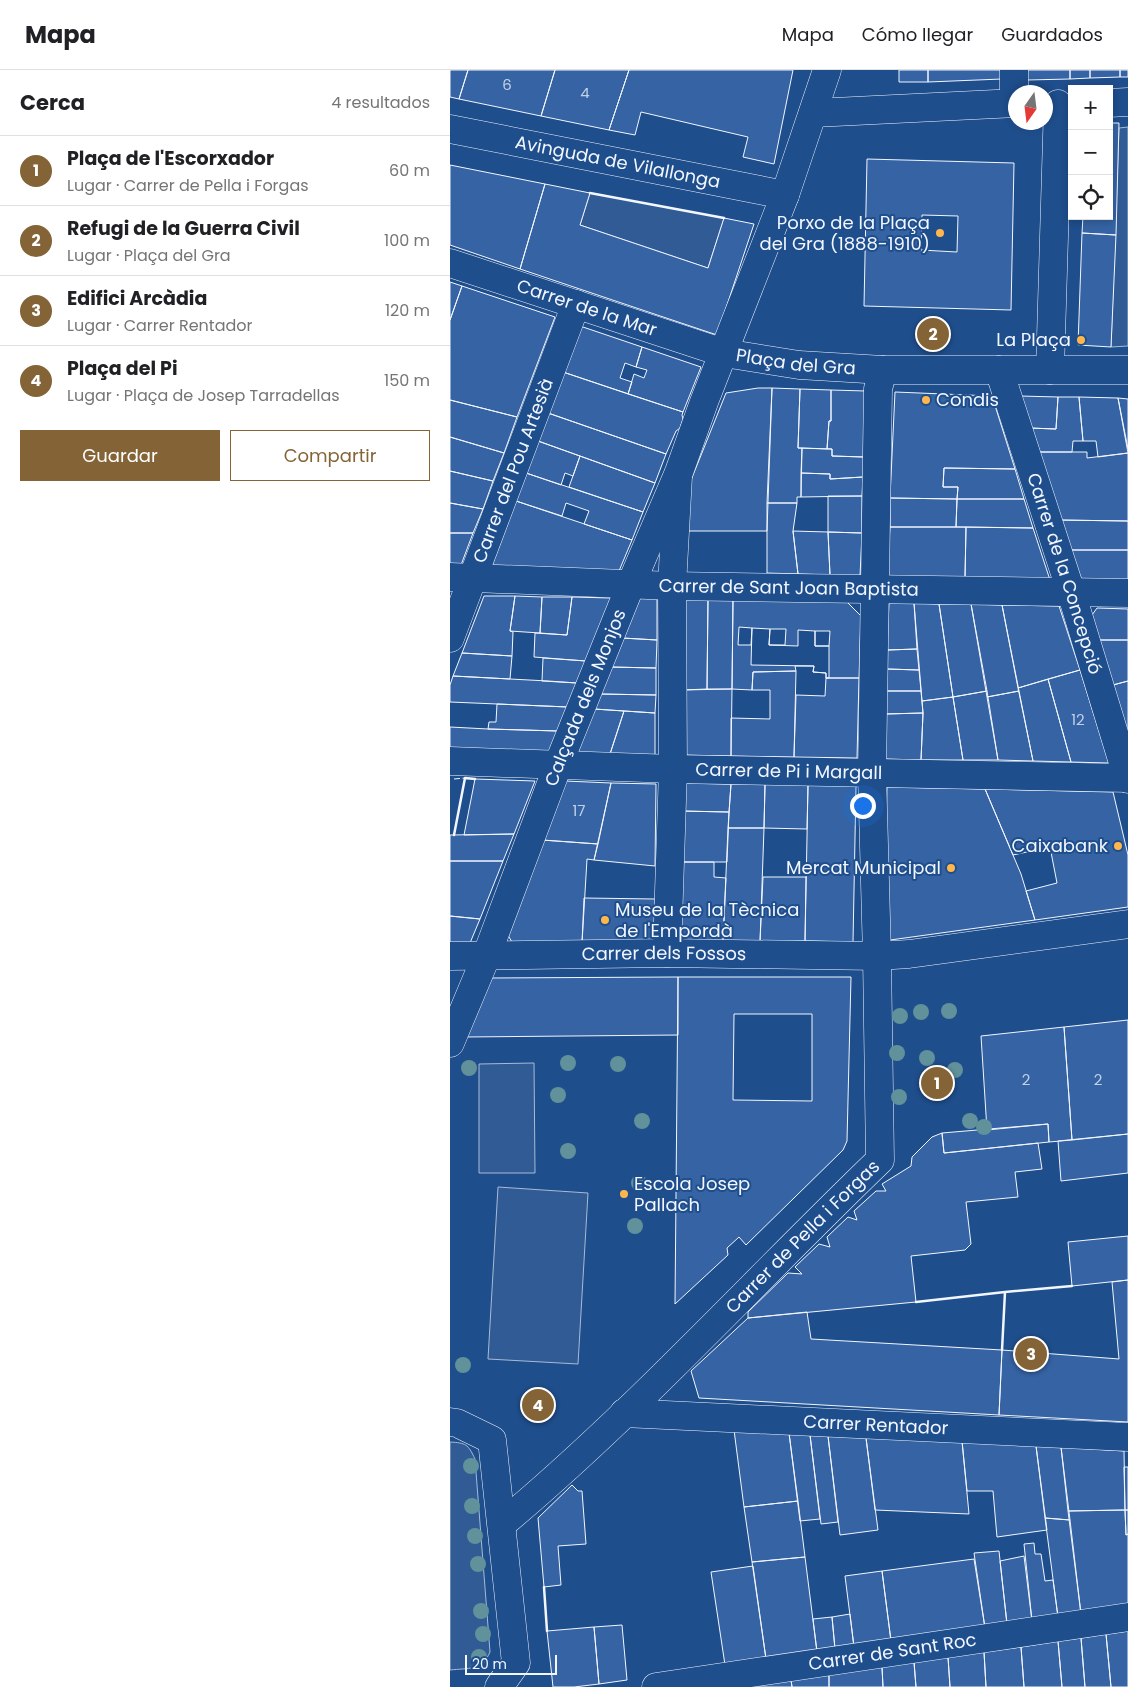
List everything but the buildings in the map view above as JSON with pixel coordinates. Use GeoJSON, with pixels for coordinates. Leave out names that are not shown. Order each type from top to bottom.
{"type":"FeatureCollection","features":[{"type":"Feature","properties":{"kind":"street","name":"Plaça del Gra"},"geometry":{"type":"LineString","coordinates":[[827,70],[785,195],[724,353],[799,364],[883,370],[1128,370]]}},
{"type":"Feature","properties":{"kind":"street"},"geometry":{"type":"LineString","coordinates":[[1014,70],[1014,85]]}},
{"type":"Feature","properties":{"kind":"street"},"geometry":{"type":"LineString","coordinates":[[1113,103],[1128,102]]}},
{"type":"Feature","properties":{"kind":"street"},"geometry":{"type":"LineString","coordinates":[[814,113],[1008,104]]}},
{"type":"Feature","properties":{"kind":"street"},"geometry":{"type":"LineString","coordinates":[[1050,370],[1058,104]]}},
{"type":"Feature","properties":{"kind":"street","name":"Avinguda de Vilallonga"},"geometry":{"type":"LineString","coordinates":[[450,129],[785,195]]}},
{"type":"Feature","properties":{"kind":"street","name":"Carrer de la Mar"},"geometry":{"type":"LineString","coordinates":[[450,263],[724,353]]}},
{"type":"Feature","properties":{"kind":"street","name":"Carrer del Pou Artesià"},"geometry":{"type":"LineString","coordinates":[[450,638],[461,577],[576,304]]}},
{"type":"Feature","properties":{"kind":"street","name":"Calçada dels Monjos"},"geometry":{"type":"LineString","coordinates":[[450,1044],[486,957],[558,765],[678,472],[724,353]]}},
{"type":"Feature","properties":{"kind":"street","name":"Carrer de Pella i Forgas"},"geometry":{"type":"LineString","coordinates":[[502,1524],[624,1413],[880,1160],[872,772],[878,389],[883,370]]}},
{"type":"Feature","properties":{"kind":"street","name":"Carrer de la Concepció"},"geometry":{"type":"LineString","coordinates":[[999,370],[1071,592],[1128,779]]}},
{"type":"Feature","properties":{"kind":"street"},"geometry":{"type":"LineString","coordinates":[[667,953],[673,769],[672,586],[678,472]]}},
{"type":"Feature","properties":{"kind":"street","name":"Carrer de Sant Joan Baptista"},"geometry":{"type":"LineString","coordinates":[[461,577],[672,586],[1128,593]]}},
{"type":"Feature","properties":{"kind":"street","name":"Carrer de Pi i Margall"},"geometry":{"type":"LineString","coordinates":[[450,762],[1128,779]]}},
{"type":"Feature","properties":{"kind":"street","name":"Carrer dels Fossos"},"geometry":{"type":"LineString","coordinates":[[450,956],[667,953],[877,956],[909,954],[1128,924]]}},
{"type":"Feature","properties":{"kind":"street","name":"Carrer Rentador"},"geometry":{"type":"LineString","coordinates":[[624,1413],[1128,1437]]}},
{"type":"Feature","properties":{"kind":"street"},"geometry":{"type":"LineString","coordinates":[[450,1422],[457,1423],[492,1440],[516,1663],[499,1687]]}},
{"type":"Feature","properties":{"kind":"street","name":"Carrer de Sant Roc"},"geometry":{"type":"LineString","coordinates":[[656,1687],[1128,1617]]}},
{"type":"Feature","properties":{"kind":"shaded area"},"geometry":{"type":"Polygon","coordinates":[[[1128,127],[1128,346],[1111,347],[1119,128],[1128,127]]]}},
{"type":"Feature","properties":{"kind":"shaded area"},"geometry":{"type":"Polygon","coordinates":[[[590,193],[724,218],[708,268],[580,225],[590,193]]]}},
{"type":"Feature","properties":{"kind":"shaded area"},"geometry":{"type":"Polygon","coordinates":[[[534,1063],[535,1173],[479,1173],[479,1064],[534,1063]]]}},
{"type":"Feature","properties":{"kind":"shaded area"},"geometry":{"type":"Polygon","coordinates":[[[498,1187],[588,1193],[578,1364],[488,1359],[498,1187]]]}},
{"type":"Feature","properties":{"kind":"shaded area"},"geometry":{"type":"Polygon","coordinates":[[[450,1442],[466,1445],[475,1459],[490,1652],[479,1666],[450,1670],[450,1442]]]}},
{"type":"Feature","properties":{"kind":"fence"},"geometry":{"type":"LineString","coordinates":[[454,779],[465,778]]}},
{"type":"Feature","properties":{"kind":"wall"},"geometry":{"type":"LineString","coordinates":[[590,193],[724,218]]}},
{"type":"Feature","properties":{"kind":"wall"},"geometry":{"type":"LineString","coordinates":[[454,835],[465,778],[475,779]]}},
{"type":"Feature","properties":{"kind":"wall"},"geometry":{"type":"LineString","coordinates":[[1002,1350],[1005,1292],[1072,1286]]}},
{"type":"Feature","properties":{"kind":"wall"},"geometry":{"type":"LineString","coordinates":[[916,1302],[1005,1292]]}},
{"type":"Feature","properties":{"kind":"wall"},"geometry":{"type":"LineString","coordinates":[[544,1587],[547,1631]]}},
{"type":"Feature","properties":{"kind":"place","name":"Porxo de la Plaça del Gra (1888-1910)"},"geometry":{"type":"Point","coordinates":[940,233]}},
{"type":"Feature","properties":{"kind":"place","name":"Refugi de la Guerra Civil"},"geometry":{"type":"Point","coordinates":[933,334]}},
{"type":"Feature","properties":{"kind":"place","name":"La Plaça"},"geometry":{"type":"Point","coordinates":[1081,340]}},
{"type":"Feature","properties":{"kind":"place","name":"Condis"},"geometry":{"type":"Point","coordinates":[926,400]}},
{"type":"Feature","properties":{"kind":"place","name":"Caixabank"},"geometry":{"type":"Point","coordinates":[1118,846]}},
{"type":"Feature","properties":{"kind":"place","name":"Mercat Municipal"},"geometry":{"type":"Point","coordinates":[951,868]}},
{"type":"Feature","properties":{"kind":"place","name":"Museu de la Tècnica de l'Empordà"},"geometry":{"type":"Point","coordinates":[605,920]}},
{"type":"Feature","properties":{"kind":"place","name":"Plaça de l'Escorxador"},"geometry":{"type":"Point","coordinates":[937,1083]}},
{"type":"Feature","properties":{"kind":"place","name":"Escola Josep Pallach"},"geometry":{"type":"Point","coordinates":[624,1194]}},
{"type":"Feature","properties":{"kind":"place","name":"Edifici Arcàdia"},"geometry":{"type":"Point","coordinates":[1031,1354]}},
{"type":"Feature","properties":{"kind":"place","name":"Plaça del Pi"},"geometry":{"type":"Point","coordinates":[538,1405]}}]}
